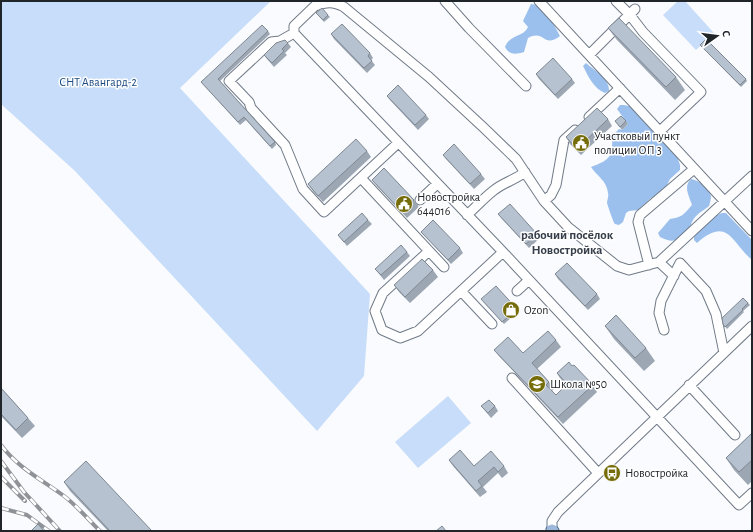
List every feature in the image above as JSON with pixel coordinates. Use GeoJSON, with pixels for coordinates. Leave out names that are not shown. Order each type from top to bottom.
{"type":"FeatureCollection","features":[{"type":"Feature","properties":{"kind":"street"},"geometry":{"type":"LineString","coordinates":[[445,1],[469,28],[526,86]]}},
{"type":"Feature","properties":{"kind":"street"},"geometry":{"type":"LineString","coordinates":[[539,1],[752,231]]}},
{"type":"Feature","properties":{"kind":"street"},"geometry":{"type":"LineString","coordinates":[[616,1],[632,12],[643,32],[701,92],[660,131]]}},
{"type":"Feature","properties":{"kind":"street"},"geometry":{"type":"LineString","coordinates":[[752,176],[659,262],[629,270],[617,266],[568,227],[544,201],[516,159],[429,77],[344,7],[337,3],[327,2],[318,4],[294,26],[294,33],[503,252],[739,505],[752,493]]}},
{"type":"Feature","properties":{"kind":"street"},"geometry":{"type":"LineString","coordinates":[[328,11],[337,3]]}},
{"type":"Feature","properties":{"kind":"street"},"geometry":{"type":"LineString","coordinates":[[589,55],[632,12]]}},
{"type":"Feature","properties":{"kind":"street"},"geometry":{"type":"LineString","coordinates":[[294,33],[280,41],[271,42],[229,81],[249,102],[251,108],[285,145],[304,189],[324,212],[398,143]]}},
{"type":"Feature","properties":{"kind":"street"},"geometry":{"type":"LineString","coordinates":[[544,201],[551,195],[556,186],[564,140],[620,88]]}},
{"type":"Feature","properties":{"kind":"street"},"geometry":{"type":"LineString","coordinates":[[648,265],[638,222],[640,215],[694,169]]}},
{"type":"Feature","properties":{"kind":"street"},"geometry":{"type":"LineString","coordinates":[[467,215],[493,191],[525,172]]}},
{"type":"Feature","properties":{"kind":"street"},"geometry":{"type":"LineString","coordinates":[[361,178],[444,267]]}},
{"type":"Feature","properties":{"kind":"street"},"geometry":{"type":"LineString","coordinates":[[420,200],[437,184]]}},
{"type":"Feature","properties":{"kind":"street"},"geometry":{"type":"LineString","coordinates":[[429,251],[383,294],[375,311],[382,330],[400,338],[418,331],[503,252]]}},
{"type":"Feature","properties":{"kind":"street"},"geometry":{"type":"LineString","coordinates":[[659,262],[674,276]]}},
{"type":"Feature","properties":{"kind":"street"},"geometry":{"type":"LineString","coordinates":[[664,330],[659,313],[661,301],[680,263],[706,291],[716,314],[724,353]]}},
{"type":"Feature","properties":{"kind":"street"},"geometry":{"type":"LineString","coordinates":[[517,291],[529,280]]}},
{"type":"Feature","properties":{"kind":"street"},"geometry":{"type":"LineString","coordinates":[[461,291],[492,324]]}},
{"type":"Feature","properties":{"kind":"street"},"geometry":{"type":"LineString","coordinates":[[552,531],[552,521],[558,512],[689,385],[724,353],[750,332]]}},
{"type":"Feature","properties":{"kind":"street"},"geometry":{"type":"LineString","coordinates":[[512,378],[598,473]]}},
{"type":"Feature","properties":{"kind":"street"},"geometry":{"type":"LineString","coordinates":[[689,385],[735,435]]}},
{"type":"Feature","properties":{"kind":"green space","name":"СНТ Авангард-2"},"geometry":{"type":"Polygon","coordinates":[[[1,1],[271,1],[180,88],[370,294],[364,376],[317,431],[75,171],[1,104],[1,1]]]}},
{"type":"Feature","properties":{"kind":"green space"},"geometry":{"type":"Polygon","coordinates":[[[678,1],[685,1],[714,33],[696,50],[663,15],[678,1]]]}},
{"type":"Feature","properties":{"kind":"green space"},"geometry":{"type":"Polygon","coordinates":[[[448,396],[471,423],[418,468],[395,442],[448,396]]]}},
{"type":"Feature","properties":{"kind":"shaded area"},"geometry":{"type":"Polygon","coordinates":[[[531,4],[544,11],[552,21],[560,36],[550,41],[538,36],[528,38],[524,52],[516,54],[511,53],[505,47],[510,40],[523,33],[528,27],[523,21],[531,4]]]}},
{"type":"Feature","properties":{"kind":"shaded area"},"geometry":{"type":"Polygon","coordinates":[[[586,63],[604,79],[609,87],[609,91],[605,93],[601,91],[589,78],[583,66],[586,63]]]}},
{"type":"Feature","properties":{"kind":"shaded area"},"geometry":{"type":"Polygon","coordinates":[[[620,105],[633,107],[677,156],[680,170],[670,179],[666,187],[656,196],[651,198],[638,210],[629,211],[626,213],[623,222],[619,225],[614,223],[608,207],[606,185],[591,167],[607,159],[611,153],[612,136],[619,129],[622,130],[628,124],[617,109],[620,105]]]}},
{"type":"Feature","properties":{"kind":"shaded area"},"geometry":{"type":"Polygon","coordinates":[[[691,179],[706,187],[710,193],[711,196],[709,206],[699,213],[691,224],[690,229],[674,241],[666,240],[660,237],[658,233],[670,219],[683,215],[692,205],[687,188],[687,185],[691,179]]]}},
{"type":"Feature","properties":{"kind":"shaded area"},"geometry":{"type":"Polygon","coordinates":[[[726,213],[752,240],[752,260],[734,240],[722,232],[707,235],[697,243],[694,240],[694,237],[710,218],[726,213]]]}},
{"type":"Feature","properties":{"kind":"building"},"geometry":{"type":"Polygon","coordinates":[[[322,8],[328,15],[323,20],[316,13],[322,8]]]}},
{"type":"Feature","properties":{"kind":"building"},"geometry":{"type":"Polygon","coordinates":[[[619,18],[676,77],[666,87],[608,28],[619,18]]]}},
{"type":"Feature","properties":{"kind":"building"},"geometry":{"type":"Polygon","coordinates":[[[342,24],[370,53],[368,56],[372,61],[364,68],[331,34],[342,24]]]}},
{"type":"Feature","properties":{"kind":"building"},"geometry":{"type":"Polygon","coordinates":[[[262,25],[268,31],[218,79],[275,142],[270,146],[244,117],[238,122],[201,82],[262,25]]]}},
{"type":"Feature","properties":{"kind":"building"},"geometry":{"type":"Polygon","coordinates":[[[706,39],[746,79],[740,85],[700,45],[706,39]]]}},
{"type":"Feature","properties":{"kind":"building"},"geometry":{"type":"Polygon","coordinates":[[[285,40],[288,43],[282,49],[284,51],[272,63],[264,55],[276,43],[285,40]]]}},
{"type":"Feature","properties":{"kind":"building"},"geometry":{"type":"Polygon","coordinates":[[[553,58],[572,79],[555,95],[536,74],[553,58]]]}},
{"type":"Feature","properties":{"kind":"building"},"geometry":{"type":"Polygon","coordinates":[[[398,85],[426,115],[415,125],[387,96],[398,85]]]}},
{"type":"Feature","properties":{"kind":"building"},"geometry":{"type":"Polygon","coordinates":[[[597,108],[608,119],[577,149],[566,137],[597,108]]]}},
{"type":"Feature","properties":{"kind":"building"},"geometry":{"type":"Polygon","coordinates":[[[621,116],[626,121],[620,127],[615,121],[621,116]]]}},
{"type":"Feature","properties":{"kind":"building"},"geometry":{"type":"Polygon","coordinates":[[[356,139],[367,151],[318,196],[308,184],[356,139]]]}},
{"type":"Feature","properties":{"kind":"building"},"geometry":{"type":"Polygon","coordinates":[[[454,144],[481,174],[470,184],[443,155],[454,144]]]}},
{"type":"Feature","properties":{"kind":"building"},"geometry":{"type":"Polygon","coordinates":[[[384,168],[414,200],[402,212],[372,180],[384,168]]]}},
{"type":"Feature","properties":{"kind":"building"},"geometry":{"type":"Polygon","coordinates":[[[510,204],[537,234],[526,244],[498,214],[510,204]]]}},
{"type":"Feature","properties":{"kind":"building"},"geometry":{"type":"Polygon","coordinates":[[[362,213],[368,220],[344,242],[338,235],[362,213]]]}},
{"type":"Feature","properties":{"kind":"building"},"geometry":{"type":"Polygon","coordinates":[[[433,220],[460,248],[448,260],[421,232],[433,220]]]}},
{"type":"Feature","properties":{"kind":"building"},"geometry":{"type":"Polygon","coordinates":[[[401,245],[407,252],[381,275],[375,269],[401,245]]]}},
{"type":"Feature","properties":{"kind":"building"},"geometry":{"type":"Polygon","coordinates":[[[422,259],[433,270],[405,297],[394,285],[422,259]]]}},
{"type":"Feature","properties":{"kind":"building"},"geometry":{"type":"Polygon","coordinates":[[[567,263],[597,294],[585,306],[555,274],[567,263]]]}},
{"type":"Feature","properties":{"kind":"building"},"geometry":{"type":"Polygon","coordinates":[[[496,286],[517,309],[502,322],[481,299],[496,286]]]}},
{"type":"Feature","properties":{"kind":"building"},"geometry":{"type":"Polygon","coordinates":[[[743,298],[748,303],[742,309],[743,310],[725,327],[722,318],[743,298]]]}},
{"type":"Feature","properties":{"kind":"building"},"geometry":{"type":"Polygon","coordinates":[[[616,315],[646,348],[635,358],[605,326],[616,315]]]}},
{"type":"Feature","properties":{"kind":"building","name":"Школа №50"},"geometry":{"type":"Polygon","coordinates":[[[548,331],[556,340],[532,363],[549,382],[546,385],[556,395],[567,384],[557,373],[569,362],[572,366],[574,365],[593,385],[558,417],[494,350],[508,337],[523,353],[548,331]]]}},
{"type":"Feature","properties":{"kind":"building"},"geometry":{"type":"Polygon","coordinates":[[[1,388],[28,418],[16,430],[1,414],[1,388]]]}},
{"type":"Feature","properties":{"kind":"building"},"geometry":{"type":"Polygon","coordinates":[[[489,400],[495,406],[488,413],[481,406],[489,400]]]}},
{"type":"Feature","properties":{"kind":"building"},"geometry":{"type":"Polygon","coordinates":[[[752,433],[752,460],[739,472],[726,458],[752,433]]]}},
{"type":"Feature","properties":{"kind":"building"},"geometry":{"type":"Polygon","coordinates":[[[460,450],[474,466],[491,451],[504,466],[498,472],[494,467],[478,481],[482,486],[476,491],[449,460],[460,450]]]}},
{"type":"Feature","properties":{"kind":"building"},"geometry":{"type":"Polygon","coordinates":[[[86,461],[152,531],[110,531],[64,482],[86,461]]]}},
{"type":"Feature","properties":{"kind":"building"},"geometry":{"type":"Polygon","coordinates":[[[38,524],[44,531],[31,531],[38,524]]]}},
{"type":"Feature","properties":{"kind":"building"},"geometry":{"type":"Polygon","coordinates":[[[442,526],[446,531],[436,531],[442,526]]]}},
{"type":"Feature","properties":{"kind":"railway"},"geometry":{"type":"LineString","coordinates":[[1,445],[22,467],[69,500],[100,531]]}},
{"type":"Feature","properties":{"kind":"railway"},"geometry":{"type":"LineString","coordinates":[[1,461],[24,492],[60,531]]}},
{"type":"Feature","properties":{"kind":"railway"},"geometry":{"type":"LineString","coordinates":[[1,477],[25,501]]}},
{"type":"Feature","properties":{"kind":"railway"},"geometry":{"type":"LineString","coordinates":[[1,508],[27,515],[49,531]]}},
{"type":"Feature","properties":{"kind":"place","name":"Участковый пункт полиции ОП 3"},"geometry":{"type":"Point","coordinates":[581,143]}},
{"type":"Feature","properties":{"kind":"place","name":"Новостройка 644016"},"geometry":{"type":"Point","coordinates":[404,204]}},
{"type":"Feature","properties":{"kind":"place","name":"Ozon"},"geometry":{"type":"Point","coordinates":[511,310]}},
{"type":"Feature","properties":{"kind":"place","name":"Школа №50"},"geometry":{"type":"Point","coordinates":[537,384]}},
{"type":"Feature","properties":{"kind":"place","name":"Новостройка"},"geometry":{"type":"Point","coordinates":[612,473]}},
{"type":"Feature","properties":{"kind":"district","name":"рабочий посёлок Новостройка"},"geometry":{"type":"Point","coordinates":[567,242]}}]}
